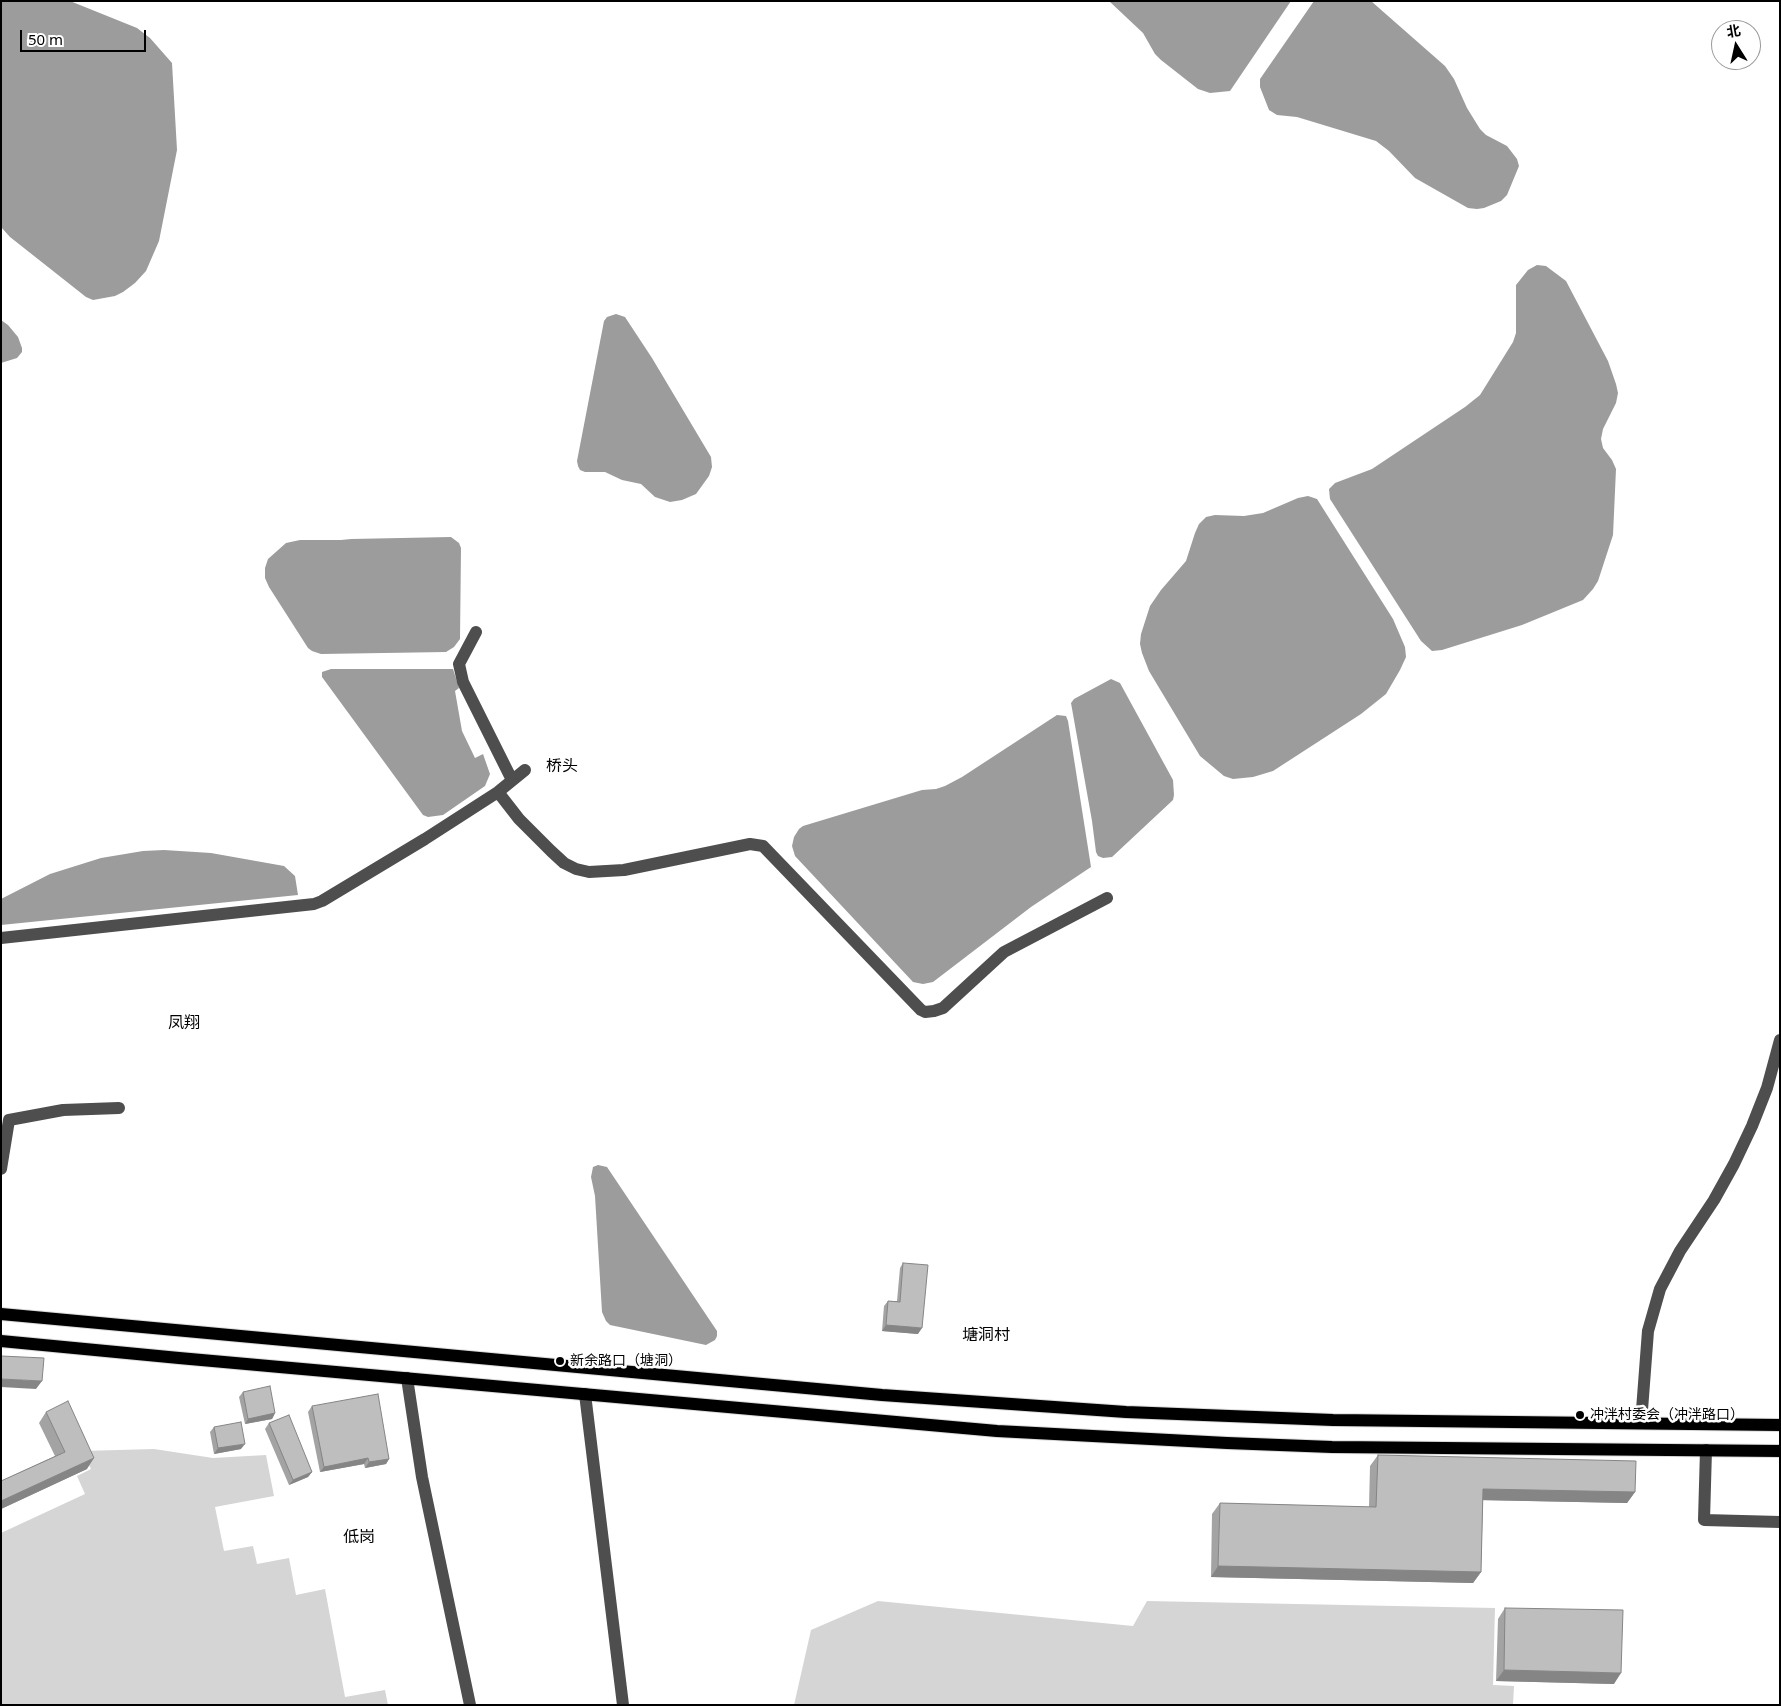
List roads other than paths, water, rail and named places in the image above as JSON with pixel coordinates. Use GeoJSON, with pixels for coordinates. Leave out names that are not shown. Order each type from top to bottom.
{"type":"FeatureCollection","features":[{"type":"Feature","properties":{"kind":"main road"},"geometry":{"type":"LineString","coordinates":[[1,1314],[1000,1404],[1126,1412],[1333,1420],[1780,1425]]}},
{"type":"Feature","properties":{"kind":"main road"},"geometry":{"type":"LineString","coordinates":[[1,1341],[968,1428],[1125,1438],[1332,1447],[1780,1451]]}},
{"type":"Feature","properties":{"kind":"street"},"geometry":{"type":"LineString","coordinates":[[476,632],[459,664],[463,682],[512,780]]}},
{"type":"Feature","properties":{"kind":"street"},"geometry":{"type":"LineString","coordinates":[[1,938],[314,904],[416,844],[498,792],[525,770]]}},
{"type":"Feature","properties":{"kind":"street"},"geometry":{"type":"LineString","coordinates":[[498,792],[519,820],[564,863],[588,872],[624,870],[750,844],[763,846],[925,1012],[943,1008],[1004,952],[1107,898]]}},
{"type":"Feature","properties":{"kind":"street"},"geometry":{"type":"LineString","coordinates":[[1641,1424],[1648,1331],[1660,1289],[1680,1251],[1714,1200],[1734,1164],[1767,1088],[1780,1040]]}},
{"type":"Feature","properties":{"kind":"street"},"geometry":{"type":"LineString","coordinates":[[1,1169],[9,1120],[63,1110],[119,1108]]}},
{"type":"Feature","properties":{"kind":"street"},"geometry":{"type":"LineString","coordinates":[[407,1378],[422,1477],[470,1705]]}},
{"type":"Feature","properties":{"kind":"street"},"geometry":{"type":"LineString","coordinates":[[585,1394],[623,1705]]}},
{"type":"Feature","properties":{"kind":"street"},"geometry":{"type":"LineString","coordinates":[[1706,1450],[1704,1520],[1780,1522]]}},
{"type":"Feature","properties":{"kind":"place","name":"新余路口（塘洞）"},"geometry":{"type":"Point","coordinates":[560,1361]}},
{"type":"Feature","properties":{"kind":"place","name":"冲泮村委会（冲泮路口）"},"geometry":{"type":"Point","coordinates":[1580,1415]}},
{"type":"Feature","properties":{"kind":"district","name":"桥头"},"geometry":{"type":"Point","coordinates":[562,766]}},
{"type":"Feature","properties":{"kind":"district","name":"凤翔"},"geometry":{"type":"Point","coordinates":[184,1023]}},
{"type":"Feature","properties":{"kind":"district","name":"塘洞村"},"geometry":{"type":"Point","coordinates":[986,1335]}},
{"type":"Feature","properties":{"kind":"district","name":"低岗"},"geometry":{"type":"Point","coordinates":[359,1537]}}]}
